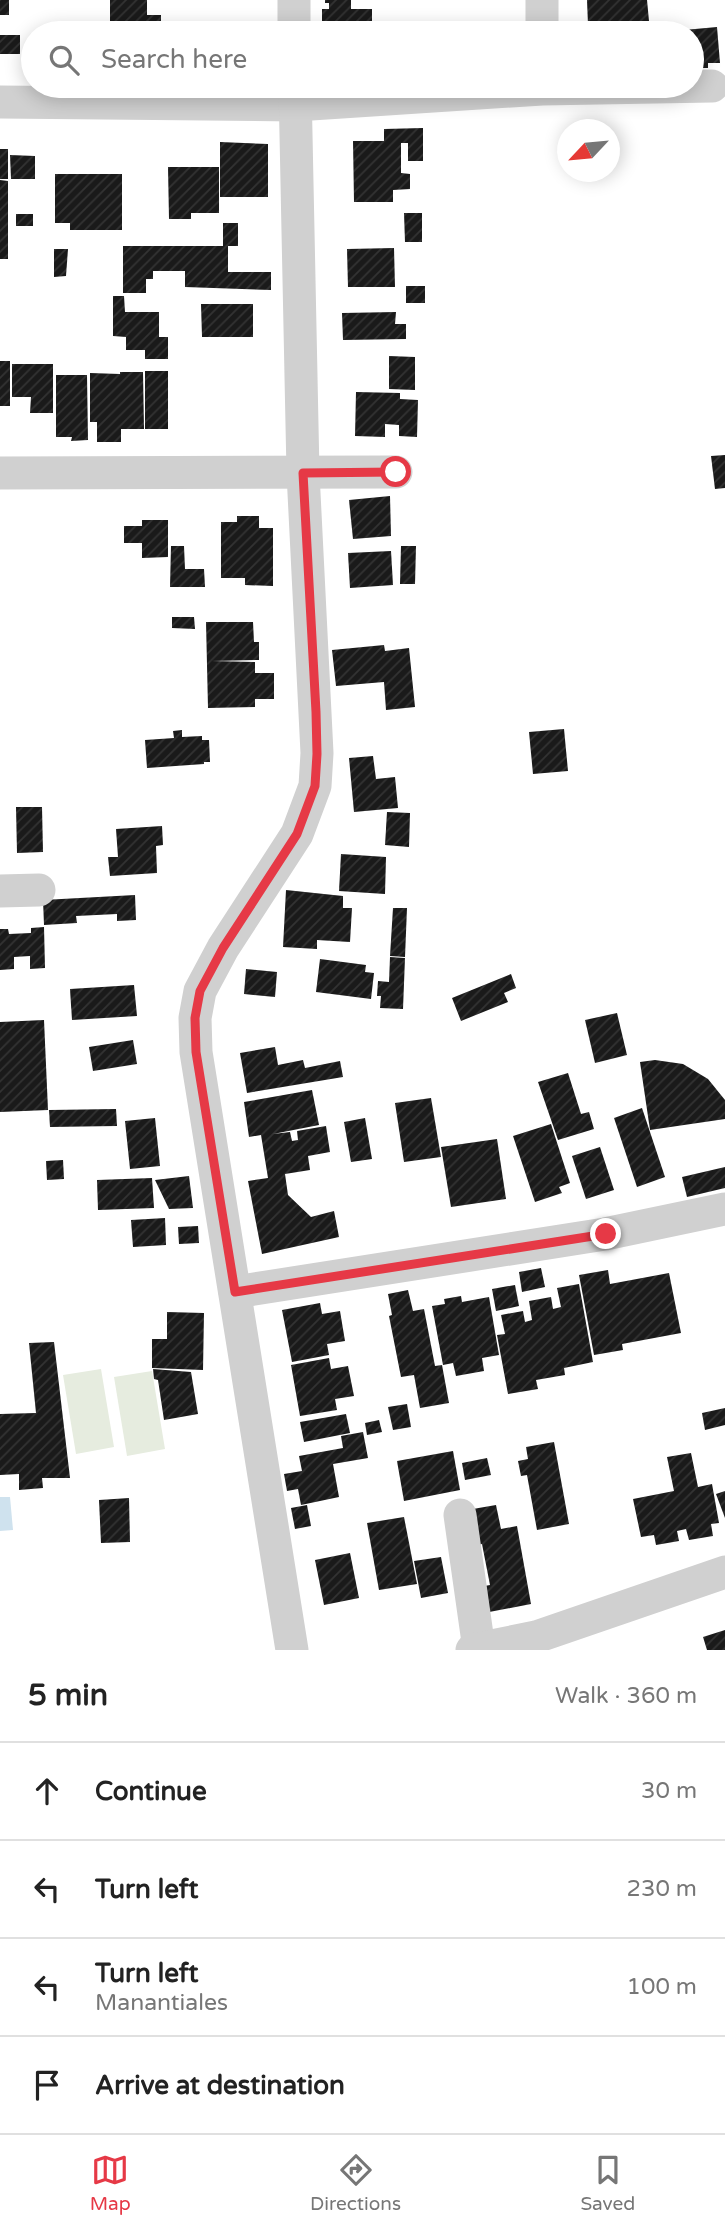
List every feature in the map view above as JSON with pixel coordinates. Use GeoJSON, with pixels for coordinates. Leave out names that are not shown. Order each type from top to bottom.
{"type":"FeatureCollection","features":[{"type":"Feature","properties":{"kind":"street"},"geometry":{"type":"LineString","coordinates":[[294,0],[295,21]]}},
{"type":"Feature","properties":{"kind":"street"},"geometry":{"type":"LineString","coordinates":[[542,0],[542,21]]}},
{"type":"Feature","properties":{"kind":"street"},"geometry":{"type":"LineString","coordinates":[[704,86],[712,86]]}},
{"type":"Feature","properties":{"kind":"street"},"geometry":{"type":"LineString","coordinates":[[0,102],[169,98]]}},
{"type":"Feature","properties":{"kind":"street"},"geometry":{"type":"LineString","coordinates":[[292,1650],[196,1052],[195,1018],[200,991],[223,948],[297,834],[315,786],[316,712],[303,473],[296,98]]}},
{"type":"Feature","properties":{"kind":"street"},"geometry":{"type":"LineString","coordinates":[[0,473],[396,472]]}},
{"type":"Feature","properties":{"kind":"street"},"geometry":{"type":"LineString","coordinates":[[0,891],[39,890]]}},
{"type":"Feature","properties":{"kind":"street"},"geometry":{"type":"LineString","coordinates":[[235,1292],[606,1234],[725,1209]]}},
{"type":"Feature","properties":{"kind":"street"},"geometry":{"type":"LineString","coordinates":[[460,1515],[476,1649],[536,1637],[725,1572]]}},
{"type":"Feature","properties":{"kind":"shaded area"},"geometry":{"type":"Polygon","coordinates":[[[101,1369],[114,1447],[76,1454],[63,1375],[101,1369]]]}},
{"type":"Feature","properties":{"kind":"shaded area"},"geometry":{"type":"Polygon","coordinates":[[[152,1371],[165,1449],[127,1456],[114,1377],[152,1371]]]}},
{"type":"Feature","properties":{"kind":"water"},"geometry":{"type":"Polygon","coordinates":[[[0,1497],[10,1497],[13,1530],[0,1531],[0,1497]]]}},
{"type":"Feature","properties":{"kind":"building"},"geometry":{"type":"Polygon","coordinates":[[[0,0],[9,0],[9,15],[0,15],[0,0]]]}},
{"type":"Feature","properties":{"kind":"building"},"geometry":{"type":"Polygon","coordinates":[[[110,0],[147,0],[147,15],[161,15],[161,21],[110,21],[110,0]]]}},
{"type":"Feature","properties":{"kind":"building"},"geometry":{"type":"Polygon","coordinates":[[[325,0],[351,0],[351,9],[372,9],[372,21],[322,21],[322,9],[329,9],[329,3],[325,3],[325,0]]]}},
{"type":"Feature","properties":{"kind":"building"},"geometry":{"type":"Polygon","coordinates":[[[587,0],[647,0],[649,21],[588,21],[587,0]]]}},
{"type":"Feature","properties":{"kind":"building"},"geometry":{"type":"Polygon","coordinates":[[[717,27],[720,63],[708,63],[708,68],[704,68],[704,28],[717,27]]]}},
{"type":"Feature","properties":{"kind":"building"},"geometry":{"type":"Polygon","coordinates":[[[0,35],[20,35],[20,54],[0,54],[0,35]]]}},
{"type":"Feature","properties":{"kind":"building"},"geometry":{"type":"Polygon","coordinates":[[[423,128],[423,161],[408,161],[408,143],[401,143],[401,173],[410,174],[410,189],[393,190],[393,202],[354,202],[353,141],[384,141],[384,129],[423,128]]]}},
{"type":"Feature","properties":{"kind":"building"},"geometry":{"type":"Polygon","coordinates":[[[220,142],[268,144],[268,197],[220,197],[220,142]]]}},
{"type":"Feature","properties":{"kind":"building"},"geometry":{"type":"Polygon","coordinates":[[[0,149],[8,149],[8,179],[0,179],[0,149]]]}},
{"type":"Feature","properties":{"kind":"building"},"geometry":{"type":"Polygon","coordinates":[[[10,155],[35,156],[35,179],[11,179],[10,155]]]}},
{"type":"Feature","properties":{"kind":"building"},"geometry":{"type":"Polygon","coordinates":[[[168,167],[219,167],[219,213],[191,213],[191,219],[169,219],[168,167]]]}},
{"type":"Feature","properties":{"kind":"building"},"geometry":{"type":"Polygon","coordinates":[[[55,174],[122,174],[122,230],[70,230],[70,223],[55,223],[55,174]]]}},
{"type":"Feature","properties":{"kind":"building"},"geometry":{"type":"Polygon","coordinates":[[[0,180],[8,181],[8,259],[0,259],[0,180]]]}},
{"type":"Feature","properties":{"kind":"building"},"geometry":{"type":"Polygon","coordinates":[[[404,213],[422,213],[422,242],[405,242],[404,213]]]}},
{"type":"Feature","properties":{"kind":"building"},"geometry":{"type":"Polygon","coordinates":[[[16,214],[33,214],[33,226],[16,226],[16,214]]]}},
{"type":"Feature","properties":{"kind":"building"},"geometry":{"type":"Polygon","coordinates":[[[223,223],[238,223],[238,246],[228,246],[228,272],[271,272],[271,290],[185,287],[185,271],[153,271],[153,279],[146,279],[146,293],[123,293],[123,246],[223,246],[223,223]]]}},
{"type":"Feature","properties":{"kind":"building"},"geometry":{"type":"Polygon","coordinates":[[[394,248],[395,287],[348,287],[347,249],[394,248]]]}},
{"type":"Feature","properties":{"kind":"building"},"geometry":{"type":"Polygon","coordinates":[[[54,249],[68,249],[66,276],[54,277],[54,249]]]}},
{"type":"Feature","properties":{"kind":"building"},"geometry":{"type":"Polygon","coordinates":[[[406,286],[425,286],[425,303],[406,303],[406,286]]]}},
{"type":"Feature","properties":{"kind":"building"},"geometry":{"type":"Polygon","coordinates":[[[113,296],[124,296],[125,312],[159,312],[159,337],[168,337],[168,359],[145,359],[145,350],[126,350],[126,337],[113,336],[113,296]]]}},
{"type":"Feature","properties":{"kind":"building"},"geometry":{"type":"Polygon","coordinates":[[[201,304],[253,304],[253,337],[202,337],[201,304]]]}},
{"type":"Feature","properties":{"kind":"building"},"geometry":{"type":"Polygon","coordinates":[[[396,312],[395,324],[406,324],[406,339],[343,340],[342,313],[396,312]]]}},
{"type":"Feature","properties":{"kind":"building"},"geometry":{"type":"Polygon","coordinates":[[[389,356],[415,357],[415,390],[389,389],[389,356]]]}},
{"type":"Feature","properties":{"kind":"building"},"geometry":{"type":"Polygon","coordinates":[[[0,361],[10,361],[10,406],[0,406],[0,361]]]}},
{"type":"Feature","properties":{"kind":"building"},"geometry":{"type":"Polygon","coordinates":[[[12,364],[53,364],[53,413],[30,413],[31,397],[12,397],[12,364]]]}},
{"type":"Feature","properties":{"kind":"building"},"geometry":{"type":"Polygon","coordinates":[[[145,371],[168,371],[168,429],[145,429],[145,371]]]}},
{"type":"Feature","properties":{"kind":"building"},"geometry":{"type":"Polygon","coordinates":[[[143,372],[144,429],[121,429],[121,442],[97,442],[97,422],[90,422],[90,373],[143,372]]]}},
{"type":"Feature","properties":{"kind":"building"},"geometry":{"type":"Polygon","coordinates":[[[56,375],[87,375],[88,440],[71,441],[72,437],[56,437],[56,375]]]}},
{"type":"Feature","properties":{"kind":"building"},"geometry":{"type":"Polygon","coordinates":[[[356,392],[400,393],[400,399],[418,400],[417,437],[399,436],[399,425],[385,424],[385,437],[355,436],[356,392]]]}},
{"type":"Feature","properties":{"kind":"building"},"geometry":{"type":"Polygon","coordinates":[[[725,455],[725,488],[715,489],[711,456],[725,455]]]}},
{"type":"Feature","properties":{"kind":"building"},"geometry":{"type":"Polygon","coordinates":[[[390,496],[391,536],[353,539],[349,500],[390,496]]]}},
{"type":"Feature","properties":{"kind":"building"},"geometry":{"type":"Polygon","coordinates":[[[237,516],[259,516],[259,528],[273,528],[273,586],[245,585],[245,578],[221,578],[221,522],[237,522],[237,516]]]}},
{"type":"Feature","properties":{"kind":"building"},"geometry":{"type":"Polygon","coordinates":[[[142,520],[168,520],[168,557],[142,558],[142,543],[124,543],[124,526],[142,526],[142,520]]]}},
{"type":"Feature","properties":{"kind":"building"},"geometry":{"type":"Polygon","coordinates":[[[171,546],[184,546],[185,569],[204,569],[205,587],[170,587],[171,546]]]}},
{"type":"Feature","properties":{"kind":"building"},"geometry":{"type":"Polygon","coordinates":[[[401,546],[416,546],[415,584],[400,584],[401,546]]]}},
{"type":"Feature","properties":{"kind":"building"},"geometry":{"type":"Polygon","coordinates":[[[391,551],[393,585],[350,588],[348,553],[391,551]]]}},
{"type":"Feature","properties":{"kind":"building"},"geometry":{"type":"Polygon","coordinates":[[[172,617],[194,617],[195,629],[172,628],[172,617]]]}},
{"type":"Feature","properties":{"kind":"building"},"geometry":{"type":"Polygon","coordinates":[[[206,622],[253,622],[254,642],[259,642],[259,660],[212,661],[255,662],[255,673],[274,673],[274,699],[255,699],[255,707],[208,708],[206,622]]]}},
{"type":"Feature","properties":{"kind":"building"},"geometry":{"type":"Polygon","coordinates":[[[384,645],[385,651],[409,648],[415,707],[386,710],[384,682],[336,686],[332,650],[384,645]]]}},
{"type":"Feature","properties":{"kind":"building"},"geometry":{"type":"Polygon","coordinates":[[[564,729],[568,771],[533,774],[529,732],[564,729]]]}},
{"type":"Feature","properties":{"kind":"building"},"geometry":{"type":"Polygon","coordinates":[[[182,730],[182,737],[202,736],[202,740],[209,740],[210,762],[147,768],[145,740],[174,738],[173,731],[182,730]]]}},
{"type":"Feature","properties":{"kind":"building"},"geometry":{"type":"Polygon","coordinates":[[[373,756],[376,779],[395,777],[398,808],[354,812],[349,758],[373,756]]]}},
{"type":"Feature","properties":{"kind":"building"},"geometry":{"type":"Polygon","coordinates":[[[16,807],[42,807],[43,852],[17,853],[16,807]]]}},
{"type":"Feature","properties":{"kind":"building"},"geometry":{"type":"Polygon","coordinates":[[[387,812],[410,813],[409,847],[385,845],[387,812]]]}},
{"type":"Feature","properties":{"kind":"building"},"geometry":{"type":"Polygon","coordinates":[[[162,826],[163,845],[156,846],[157,873],[110,876],[108,857],[118,857],[116,829],[162,826]]]}},
{"type":"Feature","properties":{"kind":"building"},"geometry":{"type":"Polygon","coordinates":[[[341,854],[386,857],[385,894],[339,891],[341,854]]]}},
{"type":"Feature","properties":{"kind":"building"},"geometry":{"type":"Polygon","coordinates":[[[286,890],[343,896],[343,908],[352,908],[350,942],[317,940],[317,949],[283,947],[286,890]]]}},
{"type":"Feature","properties":{"kind":"building"},"geometry":{"type":"Polygon","coordinates":[[[135,895],[136,920],[117,921],[117,914],[76,916],[77,923],[44,925],[43,900],[135,895]]]}},
{"type":"Feature","properties":{"kind":"building"},"geometry":{"type":"Polygon","coordinates":[[[393,908],[407,908],[405,957],[390,956],[393,908]]]}},
{"type":"Feature","properties":{"kind":"building"},"geometry":{"type":"Polygon","coordinates":[[[44,927],[45,968],[30,969],[30,956],[14,957],[14,969],[0,970],[0,929],[8,929],[9,934],[31,933],[31,928],[44,927]]]}},
{"type":"Feature","properties":{"kind":"building"},"geometry":{"type":"Polygon","coordinates":[[[390,957],[405,958],[403,1009],[380,1008],[381,996],[377,996],[378,981],[389,982],[390,957]]]}},
{"type":"Feature","properties":{"kind":"building"},"geometry":{"type":"Polygon","coordinates":[[[320,959],[366,965],[365,972],[374,973],[371,999],[316,992],[320,959]]]}},
{"type":"Feature","properties":{"kind":"building"},"geometry":{"type":"Polygon","coordinates":[[[246,969],[277,972],[275,997],[244,994],[246,969]]]}},
{"type":"Feature","properties":{"kind":"building"},"geometry":{"type":"Polygon","coordinates":[[[511,974],[516,988],[504,993],[508,1002],[461,1021],[452,998],[511,974]]]}},
{"type":"Feature","properties":{"kind":"building"},"geometry":{"type":"Polygon","coordinates":[[[134,985],[137,1016],[72,1020],[70,989],[134,985]]]}},
{"type":"Feature","properties":{"kind":"building"},"geometry":{"type":"Polygon","coordinates":[[[617,1013],[627,1055],[595,1063],[585,1020],[617,1013]]]}},
{"type":"Feature","properties":{"kind":"building"},"geometry":{"type":"Polygon","coordinates":[[[44,1020],[48,1110],[0,1112],[0,1022],[44,1020]]]}},
{"type":"Feature","properties":{"kind":"building"},"geometry":{"type":"Polygon","coordinates":[[[133,1040],[137,1064],[93,1071],[89,1047],[133,1040]]]}},
{"type":"Feature","properties":{"kind":"building"},"geometry":{"type":"Polygon","coordinates":[[[275,1047],[278,1065],[303,1060],[305,1068],[340,1061],[343,1077],[247,1093],[240,1053],[275,1047]]]}},
{"type":"Feature","properties":{"kind":"building"},"geometry":{"type":"Polygon","coordinates":[[[655,1060],[683,1064],[708,1079],[725,1100],[725,1119],[650,1130],[640,1062],[655,1060]]]}},
{"type":"Feature","properties":{"kind":"building"},"geometry":{"type":"Polygon","coordinates":[[[568,1073],[581,1114],[589,1112],[594,1129],[558,1140],[538,1082],[568,1073]]]}},
{"type":"Feature","properties":{"kind":"building"},"geometry":{"type":"Polygon","coordinates":[[[312,1090],[319,1125],[273,1134],[290,1132],[292,1141],[298,1140],[297,1131],[326,1126],[330,1152],[308,1156],[310,1170],[285,1174],[288,1195],[311,1217],[334,1211],[339,1237],[262,1254],[248,1181],[268,1178],[261,1135],[249,1137],[244,1102],[312,1090]]]}},
{"type":"Feature","properties":{"kind":"building"},"geometry":{"type":"Polygon","coordinates":[[[431,1098],[441,1157],[404,1162],[395,1103],[431,1098]]]}},
{"type":"Feature","properties":{"kind":"building"},"geometry":{"type":"Polygon","coordinates":[[[642,1108],[665,1177],[637,1187],[614,1118],[642,1108]]]}},
{"type":"Feature","properties":{"kind":"building"},"geometry":{"type":"Polygon","coordinates":[[[116,1109],[117,1126],[50,1127],[49,1110],[116,1109]]]}},
{"type":"Feature","properties":{"kind":"building"},"geometry":{"type":"Polygon","coordinates":[[[155,1118],[160,1166],[130,1169],[125,1121],[155,1118]]]}},
{"type":"Feature","properties":{"kind":"building"},"geometry":{"type":"Polygon","coordinates":[[[365,1118],[372,1159],[351,1162],[344,1122],[365,1118]]]}},
{"type":"Feature","properties":{"kind":"building"},"geometry":{"type":"Polygon","coordinates":[[[551,1124],[570,1183],[559,1187],[562,1193],[535,1202],[513,1136],[551,1124]]]}},
{"type":"Feature","properties":{"kind":"building"},"geometry":{"type":"Polygon","coordinates":[[[497,1139],[506,1199],[451,1207],[441,1147],[497,1139]]]}},
{"type":"Feature","properties":{"kind":"building"},"geometry":{"type":"Polygon","coordinates":[[[600,1147],[614,1190],[586,1199],[572,1156],[600,1147]]]}},
{"type":"Feature","properties":{"kind":"building"},"geometry":{"type":"Polygon","coordinates":[[[63,1160],[64,1179],[47,1180],[46,1161],[63,1160]]]}},
{"type":"Feature","properties":{"kind":"building"},"geometry":{"type":"Polygon","coordinates":[[[725,1167],[725,1188],[687,1197],[682,1177],[725,1167]]]}},
{"type":"Feature","properties":{"kind":"building"},"geometry":{"type":"Polygon","coordinates":[[[189,1176],[193,1208],[169,1209],[155,1180],[189,1176]]]}},
{"type":"Feature","properties":{"kind":"building"},"geometry":{"type":"Polygon","coordinates":[[[152,1178],[154,1208],[98,1210],[97,1180],[152,1178]]]}},
{"type":"Feature","properties":{"kind":"building"},"geometry":{"type":"Polygon","coordinates":[[[165,1218],[166,1245],[133,1247],[131,1220],[165,1218]]]}},
{"type":"Feature","properties":{"kind":"building"},"geometry":{"type":"Polygon","coordinates":[[[198,1226],[199,1243],[179,1244],[178,1227],[198,1226]]]}},
{"type":"Feature","properties":{"kind":"building"},"geometry":{"type":"Polygon","coordinates":[[[541,1268],[545,1287],[522,1292],[519,1272],[541,1268]]]}},
{"type":"Feature","properties":{"kind":"building"},"geometry":{"type":"Polygon","coordinates":[[[608,1270],[610,1284],[669,1273],[681,1333],[622,1344],[623,1350],[594,1355],[579,1275],[608,1270]]]}},
{"type":"Feature","properties":{"kind":"building"},"geometry":{"type":"Polygon","coordinates":[[[579,1284],[593,1362],[564,1368],[565,1375],[536,1380],[538,1389],[508,1394],[497,1335],[505,1334],[501,1315],[523,1311],[525,1322],[532,1320],[529,1301],[551,1297],[553,1309],[561,1307],[557,1288],[579,1284]]]}},
{"type":"Feature","properties":{"kind":"building"},"geometry":{"type":"Polygon","coordinates":[[[515,1285],[519,1306],[496,1311],[492,1289],[515,1285]]]}},
{"type":"Feature","properties":{"kind":"building"},"geometry":{"type":"Polygon","coordinates":[[[408,1290],[413,1311],[424,1309],[435,1366],[442,1365],[449,1403],[420,1408],[414,1375],[401,1377],[389,1316],[392,1315],[388,1294],[408,1290]]]}},
{"type":"Feature","properties":{"kind":"building"},"geometry":{"type":"Polygon","coordinates":[[[461,1296],[462,1302],[489,1297],[499,1355],[482,1358],[484,1371],[456,1376],[453,1363],[443,1365],[432,1306],[445,1304],[444,1299],[461,1296]]]}},
{"type":"Feature","properties":{"kind":"building"},"geometry":{"type":"Polygon","coordinates":[[[320,1303],[322,1314],[340,1311],[345,1341],[327,1344],[329,1355],[292,1362],[282,1310],[320,1303]]]}},
{"type":"Feature","properties":{"kind":"building"},"geometry":{"type":"Polygon","coordinates":[[[167,1312],[204,1313],[203,1370],[152,1368],[152,1339],[167,1339],[167,1312]]]}},
{"type":"Feature","properties":{"kind":"building"},"geometry":{"type":"Polygon","coordinates":[[[54,1342],[70,1478],[42,1478],[43,1488],[19,1490],[19,1474],[0,1475],[0,1414],[36,1413],[29,1343],[54,1342]]]}},
{"type":"Feature","properties":{"kind":"building"},"geometry":{"type":"Polygon","coordinates":[[[329,1358],[331,1369],[348,1366],[354,1396],[335,1399],[337,1410],[300,1416],[291,1365],[329,1358]]]}},
{"type":"Feature","properties":{"kind":"building"},"geometry":{"type":"Polygon","coordinates":[[[153,1369],[191,1372],[198,1414],[164,1420],[158,1380],[154,1379],[153,1369]]]}},
{"type":"Feature","properties":{"kind":"building"},"geometry":{"type":"Polygon","coordinates":[[[407,1404],[411,1427],[393,1430],[388,1407],[407,1404]]]}},
{"type":"Feature","properties":{"kind":"building"},"geometry":{"type":"Polygon","coordinates":[[[725,1408],[725,1425],[705,1430],[702,1413],[725,1408]]]}},
{"type":"Feature","properties":{"kind":"building"},"geometry":{"type":"Polygon","coordinates":[[[346,1414],[350,1433],[304,1442],[300,1422],[346,1414]]]}},
{"type":"Feature","properties":{"kind":"building"},"geometry":{"type":"Polygon","coordinates":[[[379,1420],[382,1432],[367,1435],[365,1423],[379,1420]]]}},
{"type":"Feature","properties":{"kind":"building"},"geometry":{"type":"Polygon","coordinates":[[[363,1432],[368,1458],[333,1464],[339,1497],[301,1505],[298,1489],[287,1491],[284,1474],[302,1471],[299,1456],[343,1448],[341,1436],[363,1432]]]}},
{"type":"Feature","properties":{"kind":"building"},"geometry":{"type":"Polygon","coordinates":[[[554,1442],[569,1524],[537,1530],[527,1475],[521,1476],[518,1461],[528,1459],[526,1447],[554,1442]]]}},
{"type":"Feature","properties":{"kind":"building"},"geometry":{"type":"Polygon","coordinates":[[[453,1451],[460,1490],[404,1501],[397,1461],[453,1451]]]}},
{"type":"Feature","properties":{"kind":"building"},"geometry":{"type":"Polygon","coordinates":[[[691,1453],[698,1487],[712,1484],[719,1523],[711,1524],[713,1536],[689,1540],[686,1529],[677,1531],[679,1541],[656,1545],[654,1535],[641,1537],[633,1499],[674,1491],[667,1457],[691,1453]]]}},
{"type":"Feature","properties":{"kind":"building"},"geometry":{"type":"Polygon","coordinates":[[[487,1458],[491,1475],[465,1480],[462,1463],[487,1458]]]}},
{"type":"Feature","properties":{"kind":"building"},"geometry":{"type":"Polygon","coordinates":[[[725,1491],[725,1518],[716,1494],[725,1491]]]}},
{"type":"Feature","properties":{"kind":"building"},"geometry":{"type":"Polygon","coordinates":[[[129,1498],[130,1542],[101,1543],[99,1500],[129,1498]]]}},
{"type":"Feature","properties":{"kind":"building"},"geometry":{"type":"Polygon","coordinates":[[[307,1505],[311,1526],[295,1529],[291,1508],[307,1505]]]}},
{"type":"Feature","properties":{"kind":"building"},"geometry":{"type":"Polygon","coordinates":[[[496,1505],[501,1529],[517,1526],[531,1604],[484,1613],[479,1587],[490,1585],[482,1544],[474,1546],[467,1510],[496,1505]]]}},
{"type":"Feature","properties":{"kind":"building"},"geometry":{"type":"Polygon","coordinates":[[[404,1517],[417,1584],[379,1590],[367,1523],[404,1517]]]}},
{"type":"Feature","properties":{"kind":"building"},"geometry":{"type":"Polygon","coordinates":[[[350,1553],[359,1598],[324,1605],[315,1560],[350,1553]]]}},
{"type":"Feature","properties":{"kind":"building"},"geometry":{"type":"Polygon","coordinates":[[[441,1557],[448,1593],[421,1598],[414,1561],[441,1557]]]}},
{"type":"Feature","properties":{"kind":"building"},"geometry":{"type":"Polygon","coordinates":[[[725,1630],[725,1650],[707,1650],[703,1637],[725,1630]]]}},
{"type":"Feature","properties":{"kind":"route"},"geometry":{"type":"LineString","coordinates":[[396,472],[303,473],[316,712],[315,786],[297,834],[223,948],[200,991],[195,1018],[196,1052],[235,1292],[606,1234]]}}]}
